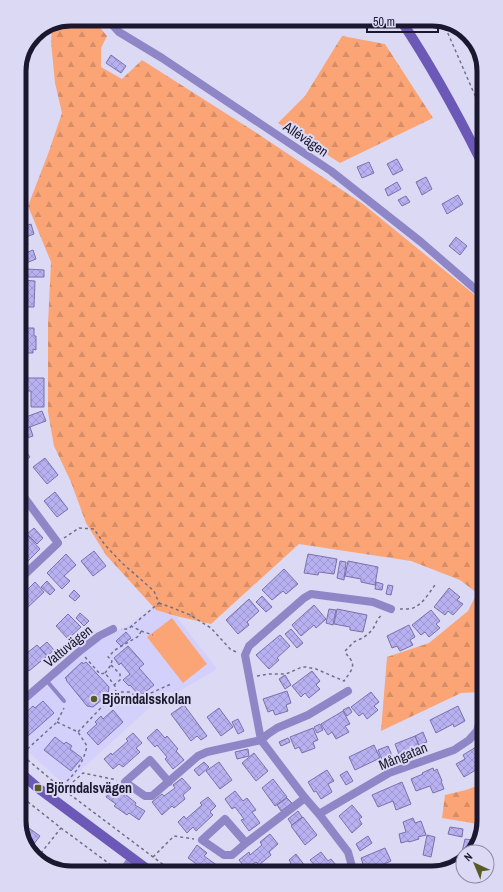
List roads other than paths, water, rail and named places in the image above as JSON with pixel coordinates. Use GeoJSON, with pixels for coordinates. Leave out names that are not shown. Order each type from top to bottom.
{"type":"FeatureCollection","features":[{"type":"Feature","properties":{"kind":"street","name":"Allévägen"},"geometry":{"type":"LineString","coordinates":[[113,26],[119,32],[162,58],[331,171],[421,242],[477,291]]}},
{"type":"Feature","properties":{"kind":"street"},"geometry":{"type":"LineString","coordinates":[[404,26],[461,120],[477,153]]}},
{"type":"Feature","properties":{"kind":"street"},"geometry":{"type":"LineString","coordinates":[[26,500],[58,542],[26,573]]}},
{"type":"Feature","properties":{"kind":"street"},"geometry":{"type":"LineString","coordinates":[[352,866],[348,852],[261,740],[245,655],[249,646],[304,598],[311,594],[373,602],[391,609]]}},
{"type":"Feature","properties":{"kind":"street","name":"Vattuvägen"},"geometry":{"type":"LineString","coordinates":[[26,698],[99,636],[113,629]]}},
{"type":"Feature","properties":{"kind":"street"},"geometry":{"type":"LineString","coordinates":[[169,782],[150,760],[125,782],[145,796],[152,796],[169,782],[198,756],[207,752],[261,740],[277,728],[308,715],[348,691]]}},
{"type":"Feature","properties":{"kind":"street","name":"Mångatan"},"geometry":{"type":"LineString","coordinates":[[318,814],[390,773],[454,750],[469,740],[477,732]]}},
{"type":"Feature","properties":{"kind":"street"},"geometry":{"type":"LineString","coordinates":[[26,778],[143,866]]}},
{"type":"Feature","properties":{"kind":"street"},"geometry":{"type":"LineString","coordinates":[[246,843],[224,819],[202,840],[224,855],[232,856],[246,843],[305,798]]}},
{"type":"Feature","properties":{"kind":"street"},"geometry":{"type":"LineString","coordinates":[[126,866],[132,858]]}},
{"type":"Feature","properties":{"kind":"lane"},"geometry":{"type":"LineString","coordinates":[[46,680],[64,701]]}},
{"type":"Feature","properties":{"kind":"place","name":"Björndalsskolan"},"geometry":{"type":"Point","coordinates":[94,699]}},
{"type":"Feature","properties":{"kind":"place","name":"Björndalsvägen"},"geometry":{"type":"Point","coordinates":[38,788]}}]}
